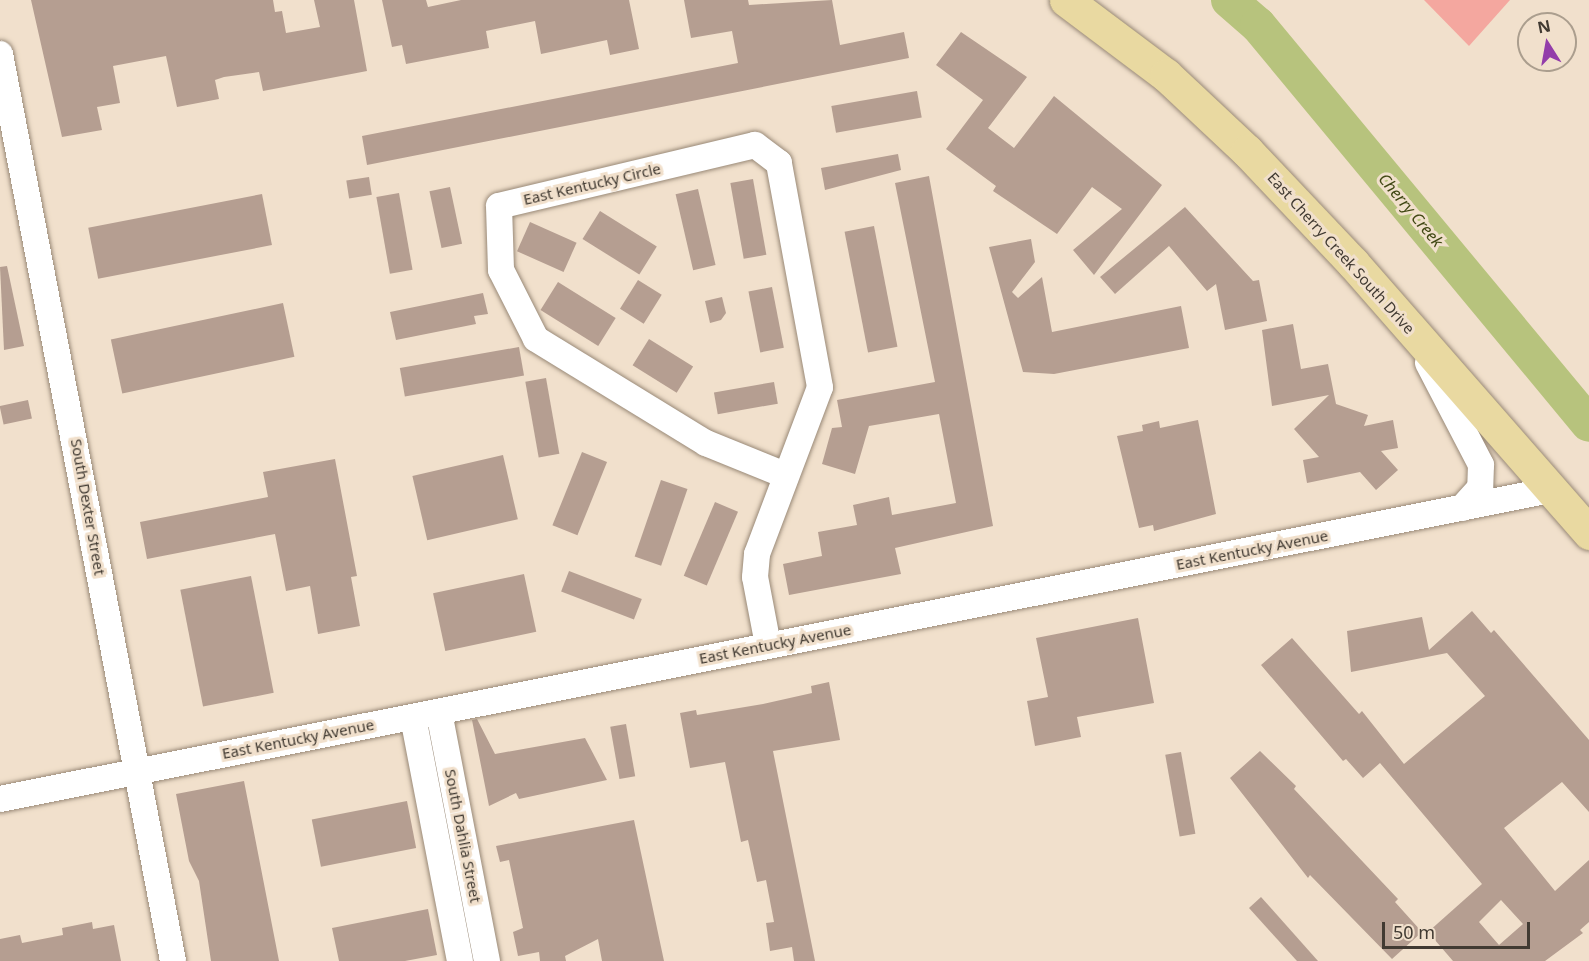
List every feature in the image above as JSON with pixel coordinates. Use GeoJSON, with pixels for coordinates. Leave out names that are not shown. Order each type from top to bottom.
{"type":"FeatureCollection","features":[{"type":"Feature","properties":{"kind":"main road","name":"East Cherry Creek South Drive"},"geometry":{"type":"LineString","coordinates":[[1066,0],[1137,51],[1209,114],[1402,319],[1589,533]]}},
{"type":"Feature","properties":{"kind":"street","name":"South Dexter Street"},"geometry":{"type":"LineString","coordinates":[[0,54],[173,961]]}},
{"type":"Feature","properties":{"kind":"street","name":"East Kentucky Circle"},"geometry":{"type":"LineString","coordinates":[[768,645],[755,565],[784,475],[820,387],[779,163],[755,145],[499,206],[501,270],[536,339],[706,443],[784,475]]}},
{"type":"Feature","properties":{"kind":"street"},"geometry":{"type":"LineString","coordinates":[[1402,319],[1481,465],[1480,488],[1462,508]]}},
{"type":"Feature","properties":{"kind":"street","name":"East Kentucky Avenue"},"geometry":{"type":"LineString","coordinates":[[0,799],[1550,490]]}},
{"type":"Feature","properties":{"kind":"street","name":"South Dahlia Street"},"geometry":{"type":"LineString","coordinates":[[439,712],[487,961]]}},
{"type":"Feature","properties":{"kind":"street","name":"South Dahlia Street"},"geometry":{"type":"LineString","coordinates":[[413,717],[460,961]]}},
{"type":"Feature","properties":{"kind":"shaded area"},"geometry":{"type":"Polygon","coordinates":[[[1424,0],[1510,0],[1469,46],[1424,0]]]}},
{"type":"Feature","properties":{"kind":"building"},"geometry":{"type":"Polygon","coordinates":[[[31,0],[273,0],[275,12],[282,11],[286,33],[320,27],[314,0],[354,0],[367,71],[263,91],[259,72],[224,77],[215,80],[219,99],[177,107],[166,56],[113,66],[120,103],[97,107],[102,130],[62,137],[31,0]]]}},
{"type":"Feature","properties":{"kind":"building"},"geometry":{"type":"Polygon","coordinates":[[[382,0],[426,0],[428,7],[461,0],[629,0],[639,49],[610,55],[607,40],[541,54],[535,21],[486,31],[489,48],[406,64],[402,45],[392,47],[382,0]]]}},
{"type":"Feature","properties":{"kind":"building"},"geometry":{"type":"Polygon","coordinates":[[[684,0],[748,0],[749,5],[832,0],[840,45],[904,32],[909,58],[367,165],[362,136],[738,63],[732,31],[691,38],[684,0]]]}},
{"type":"Feature","properties":{"kind":"building"},"geometry":{"type":"Polygon","coordinates":[[[961,32],[1027,77],[988,128],[1014,148],[1054,96],[1162,185],[1094,275],[1073,250],[1122,209],[1092,187],[1057,234],[993,191],[996,186],[946,149],[983,100],[936,65],[961,32]]]}},
{"type":"Feature","properties":{"kind":"building"},"geometry":{"type":"Polygon","coordinates":[[[917,91],[922,118],[836,133],[831,106],[917,91]]]}},
{"type":"Feature","properties":{"kind":"building"},"geometry":{"type":"Polygon","coordinates":[[[898,154],[901,170],[825,190],[821,168],[898,154]]]}},
{"type":"Feature","properties":{"kind":"building"},"geometry":{"type":"Polygon","coordinates":[[[929,176],[993,526],[895,548],[901,574],[789,595],[783,564],[822,556],[818,532],[857,525],[853,505],[889,497],[892,515],[956,503],[939,414],[869,426],[855,474],[822,464],[832,428],[842,427],[837,400],[935,382],[895,183],[929,176]]]}},
{"type":"Feature","properties":{"kind":"building"},"geometry":{"type":"Polygon","coordinates":[[[369,177],[372,195],[349,198],[346,181],[369,177]]]}},
{"type":"Feature","properties":{"kind":"building"},"geometry":{"type":"Polygon","coordinates":[[[753,179],[766,255],[744,259],[730,183],[753,179]]]}},
{"type":"Feature","properties":{"kind":"building"},"geometry":{"type":"Polygon","coordinates":[[[450,187],[462,244],[442,248],[429,191],[450,187]]]}},
{"type":"Feature","properties":{"kind":"building"},"geometry":{"type":"Polygon","coordinates":[[[698,189],[716,265],[693,270],[676,194],[698,189]]]}},
{"type":"Feature","properties":{"kind":"building"},"geometry":{"type":"Polygon","coordinates":[[[399,193],[413,270],[390,274],[376,197],[399,193]]]}},
{"type":"Feature","properties":{"kind":"building"},"geometry":{"type":"Polygon","coordinates":[[[262,194],[272,245],[98,279],[88,228],[262,194]]]}},
{"type":"Feature","properties":{"kind":"building"},"geometry":{"type":"Polygon","coordinates":[[[1185,207],[1253,281],[1259,280],[1267,321],[1225,330],[1216,284],[1207,291],[1169,246],[1115,294],[1100,277],[1185,207]]]}},
{"type":"Feature","properties":{"kind":"building"},"geometry":{"type":"Polygon","coordinates":[[[600,211],[657,247],[639,274],[583,239],[600,211]]]}},
{"type":"Feature","properties":{"kind":"building"},"geometry":{"type":"Polygon","coordinates":[[[530,222],[577,243],[564,272],[517,251],[530,222]]]}},
{"type":"Feature","properties":{"kind":"building"},"geometry":{"type":"Polygon","coordinates":[[[874,226],[897,347],[868,352],[845,232],[874,226]]]}},
{"type":"Feature","properties":{"kind":"building"},"geometry":{"type":"Polygon","coordinates":[[[1031,239],[1035,262],[1012,292],[1018,298],[1042,277],[1052,332],[1181,306],[1189,348],[1054,374],[1023,372],[989,247],[1031,239]]]}},
{"type":"Feature","properties":{"kind":"building"},"geometry":{"type":"Polygon","coordinates":[[[7,266],[24,346],[4,350],[0,267],[7,266]]]}},
{"type":"Feature","properties":{"kind":"building"},"geometry":{"type":"Polygon","coordinates":[[[638,280],[662,295],[644,324],[620,309],[638,280]]]}},
{"type":"Feature","properties":{"kind":"building"},"geometry":{"type":"Polygon","coordinates":[[[558,282],[616,318],[598,346],[541,310],[558,282]]]}},
{"type":"Feature","properties":{"kind":"building"},"geometry":{"type":"Polygon","coordinates":[[[772,287],[784,348],[760,352],[748,292],[772,287]]]}},
{"type":"Feature","properties":{"kind":"building"},"geometry":{"type":"Polygon","coordinates":[[[483,293],[488,314],[474,316],[476,324],[396,340],[390,312],[483,293]]]}},
{"type":"Feature","properties":{"kind":"building"},"geometry":{"type":"Polygon","coordinates":[[[722,297],[726,313],[721,320],[710,323],[705,301],[722,297]]]}},
{"type":"Feature","properties":{"kind":"building"},"geometry":{"type":"Polygon","coordinates":[[[283,303],[294,357],[122,393],[111,340],[283,303]]]}},
{"type":"Feature","properties":{"kind":"building"},"geometry":{"type":"Polygon","coordinates":[[[1293,324],[1301,369],[1328,364],[1336,404],[1368,415],[1364,426],[1393,420],[1398,448],[1381,451],[1398,470],[1376,490],[1360,472],[1307,483],[1303,460],[1319,457],[1294,429],[1329,395],[1272,406],[1262,330],[1293,324]]]}},
{"type":"Feature","properties":{"kind":"building"},"geometry":{"type":"Polygon","coordinates":[[[649,339],[693,367],[677,393],[633,365],[649,339]]]}},
{"type":"Feature","properties":{"kind":"building"},"geometry":{"type":"Polygon","coordinates":[[[519,347],[524,376],[405,397],[400,368],[519,347]]]}},
{"type":"Feature","properties":{"kind":"building"},"geometry":{"type":"Polygon","coordinates":[[[546,378],[559,454],[539,457],[525,382],[546,378]]]}},
{"type":"Feature","properties":{"kind":"building"},"geometry":{"type":"Polygon","coordinates":[[[774,382],[778,404],[718,414],[714,393],[774,382]]]}},
{"type":"Feature","properties":{"kind":"building"},"geometry":{"type":"Polygon","coordinates":[[[28,400],[32,419],[4,425],[0,406],[28,400]]]}},
{"type":"Feature","properties":{"kind":"building"},"geometry":{"type":"Polygon","coordinates":[[[1198,420],[1216,514],[1154,531],[1153,525],[1139,528],[1117,436],[1143,431],[1142,425],[1159,421],[1160,428],[1198,420]]]}},
{"type":"Feature","properties":{"kind":"building"},"geometry":{"type":"Polygon","coordinates":[[[582,452],[607,462],[577,535],[552,525],[582,452]]]}},
{"type":"Feature","properties":{"kind":"building"},"geometry":{"type":"Polygon","coordinates":[[[503,455],[518,519],[427,540],[412,476],[503,455]]]}},
{"type":"Feature","properties":{"kind":"building"},"geometry":{"type":"Polygon","coordinates":[[[335,459],[357,576],[351,577],[360,626],[318,634],[310,586],[286,591],[275,534],[147,559],[140,522],[268,497],[263,472],[335,459]]]}},
{"type":"Feature","properties":{"kind":"building"},"geometry":{"type":"Polygon","coordinates":[[[661,480],[687,489],[661,566],[635,557],[661,480]]]}},
{"type":"Feature","properties":{"kind":"building"},"geometry":{"type":"Polygon","coordinates":[[[715,502],[738,512],[707,585],[684,576],[715,502]]]}},
{"type":"Feature","properties":{"kind":"building"},"geometry":{"type":"Polygon","coordinates":[[[569,571],[642,599],[634,619],[561,592],[569,571]]]}},
{"type":"Feature","properties":{"kind":"building"},"geometry":{"type":"Polygon","coordinates":[[[524,574],[536,632],[445,651],[433,593],[524,574]]]}},
{"type":"Feature","properties":{"kind":"building"},"geometry":{"type":"Polygon","coordinates":[[[251,576],[274,693],[203,707],[180,590],[251,576]]]}},
{"type":"Feature","properties":{"kind":"building"},"geometry":{"type":"Polygon","coordinates":[[[1472,611],[1491,633],[1494,630],[1589,740],[1589,812],[1562,782],[1504,828],[1555,891],[1589,860],[1589,922],[1580,930],[1583,933],[1545,961],[1453,961],[1428,932],[1482,884],[1380,763],[1363,778],[1346,759],[1343,761],[1261,665],[1292,638],[1359,714],[1362,711],[1404,764],[1485,696],[1447,653],[1351,672],[1347,631],[1422,617],[1429,650],[1472,611]],[[1501,900],[1479,922],[1499,945],[1523,924],[1501,900]]]}},
{"type":"Feature","properties":{"kind":"building"},"geometry":{"type":"Polygon","coordinates":[[[1138,618],[1154,703],[1077,717],[1081,737],[1035,746],[1027,701],[1048,697],[1036,638],[1138,618]]]}},
{"type":"Feature","properties":{"kind":"building"},"geometry":{"type":"Polygon","coordinates":[[[829,682],[840,740],[773,751],[815,961],[794,961],[792,947],[770,951],[766,923],[774,922],[766,880],[757,882],[748,840],[741,842],[725,762],[690,768],[680,713],[696,710],[697,715],[763,704],[812,693],[811,686],[829,682]]]}},
{"type":"Feature","properties":{"kind":"building"},"geometry":{"type":"Polygon","coordinates":[[[477,719],[495,754],[585,738],[607,780],[519,799],[516,793],[489,806],[472,720],[477,719]]]}},
{"type":"Feature","properties":{"kind":"building"},"geometry":{"type":"Polygon","coordinates":[[[626,724],[635,776],[619,779],[610,727],[626,724]]]}},
{"type":"Feature","properties":{"kind":"building"},"geometry":{"type":"Polygon","coordinates":[[[1260,751],[1296,786],[1294,789],[1398,899],[1395,902],[1422,932],[1392,959],[1310,875],[1308,878],[1230,778],[1260,751]]]}},
{"type":"Feature","properties":{"kind":"building"},"geometry":{"type":"Polygon","coordinates":[[[1181,752],[1195,834],[1180,837],[1165,755],[1181,752]]]}},
{"type":"Feature","properties":{"kind":"building"},"geometry":{"type":"Polygon","coordinates":[[[244,781],[279,961],[211,961],[199,881],[189,861],[176,794],[244,781]]]}},
{"type":"Feature","properties":{"kind":"building"},"geometry":{"type":"Polygon","coordinates":[[[407,801],[416,848],[321,867],[312,820],[407,801]]]}},
{"type":"Feature","properties":{"kind":"building"},"geometry":{"type":"Polygon","coordinates":[[[634,820],[664,961],[602,961],[598,939],[565,956],[566,961],[540,961],[539,952],[518,956],[513,932],[523,928],[509,860],[500,862],[496,846],[634,820]]]}},
{"type":"Feature","properties":{"kind":"building"},"geometry":{"type":"Polygon","coordinates":[[[1261,897],[1318,961],[1297,961],[1249,908],[1261,897]]]}},
{"type":"Feature","properties":{"kind":"building"},"geometry":{"type":"Polygon","coordinates":[[[428,909],[437,955],[405,961],[339,961],[332,928],[428,909]]]}},
{"type":"Feature","properties":{"kind":"building"},"geometry":{"type":"Polygon","coordinates":[[[92,922],[93,929],[114,925],[121,961],[0,961],[0,939],[20,935],[22,943],[63,935],[62,928],[92,922]]]}},
{"type":"Feature","properties":{"kind":"waterway","name":"Cherry Creek"},"geometry":{"type":"LineString","coordinates":[[1229,0],[1258,25],[1589,424]]}}]}
